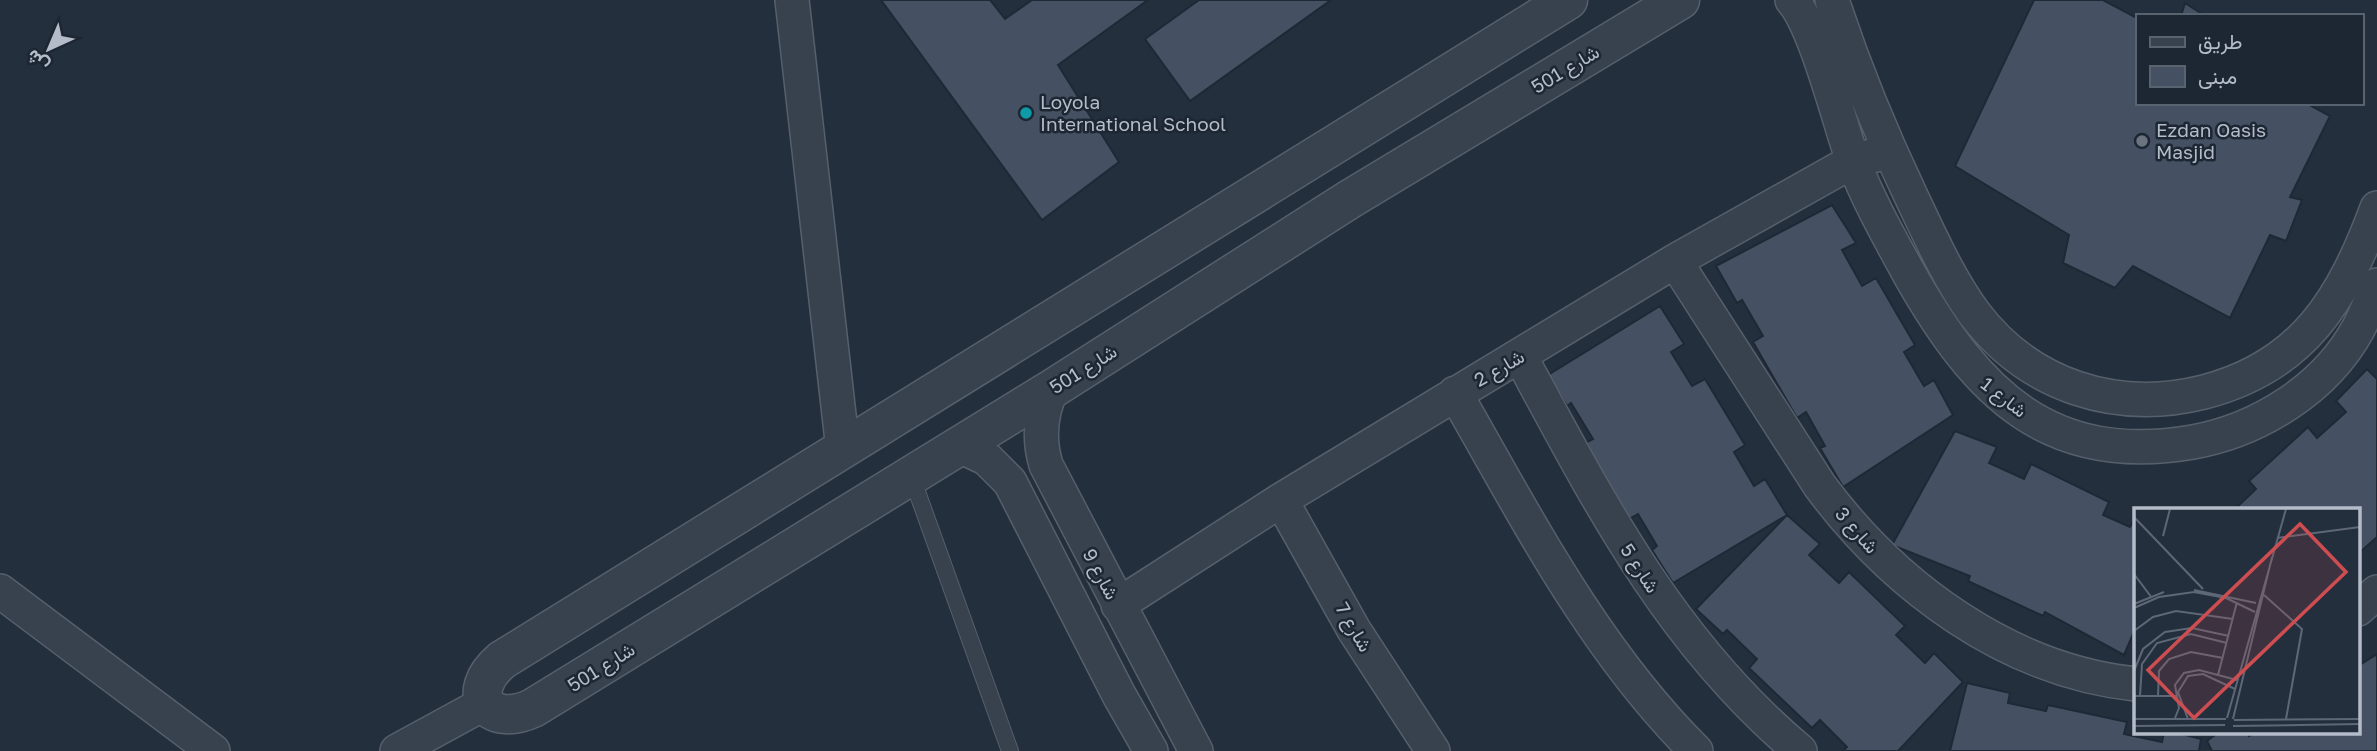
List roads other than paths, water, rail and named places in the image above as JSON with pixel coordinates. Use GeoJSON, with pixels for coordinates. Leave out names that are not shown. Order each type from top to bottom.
{"type":"FeatureCollection","features":[{"type":"Feature","properties":{"kind":"street"},"geometry":{"type":"LineString","coordinates":[[792,0],[842,450]]}},
{"type":"Feature","properties":{"kind":"street"},"geometry":{"type":"LineString","coordinates":[[397,751],[485,703],[481,687],[484,679],[502,660],[1568,0]]}},
{"type":"Feature","properties":{"kind":"street","name":"شارع 501"},"geometry":{"type":"LineString","coordinates":[[485,703],[497,713],[507,716],[533,708],[1052,389],[1350,199],[1680,0]]}},
{"type":"Feature","properties":{"kind":"street","name":"شارع 1"},"geometry":{"type":"LineString","coordinates":[[1792,0],[1810,34],[1853,160],[1900,257],[1956,350],[1979,377],[2008,402],[2035,420],[2067,434],[2103,444],[2140,447],[2165,447],[2227,433],[2274,412],[2305,391],[2339,357],[2368,337],[2377,285]]}},
{"type":"Feature","properties":{"kind":"street","name":"شارع 1"},"geometry":{"type":"LineString","coordinates":[[1832,0],[1890,151],[1941,258],[1975,313],[2021,360],[2039,372],[2076,389],[2095,395],[2144,400],[2181,397],[2243,380],[2294,348],[2332,303],[2350,272],[2377,208]]}},
{"type":"Feature","properties":{"kind":"street","name":"شارع 2"},"geometry":{"type":"LineString","coordinates":[[1118,605],[1281,500],[1675,261],[1853,160],[1890,151]]}},
{"type":"Feature","properties":{"kind":"street","name":"شارع 3"},"geometry":{"type":"LineString","coordinates":[[1675,261],[1820,486],[1842,516],[1881,558],[1912,586],[1955,616],[2007,644],[2079,672],[2134,684]]}},
{"type":"Feature","properties":{"kind":"street"},"geometry":{"type":"LineString","coordinates":[[2332,303],[2368,337]]}},
{"type":"Feature","properties":{"kind":"street","name":"شارع 5"},"geometry":{"type":"LineString","coordinates":[[1520,356],[1595,496],[1660,600],[1747,704],[1800,751]]}},
{"type":"Feature","properties":{"kind":"street","name":"شارع 9"},"geometry":{"type":"LineString","coordinates":[[1052,389],[1045,403],[1040,434],[1046,465],[1196,751]]}},
{"type":"Feature","properties":{"kind":"street"},"geometry":{"type":"LineString","coordinates":[[1455,393],[1573,593],[1615,656],[1696,751]]}},
{"type":"Feature","properties":{"kind":"street","name":"شارع 9"},"geometry":{"type":"LineString","coordinates":[[958,445],[987,459],[1010,482],[1119,695],[1151,751]]}},
{"type":"Feature","properties":{"kind":"street","name":"شارع 7"},"geometry":{"type":"LineString","coordinates":[[1281,500],[1354,630],[1433,751]]}},
{"type":"Feature","properties":{"kind":"street"},"geometry":{"type":"LineString","coordinates":[[0,591],[213,751]]}},
{"type":"Feature","properties":{"kind":"street"},"geometry":{"type":"LineString","coordinates":[[2360,607],[2377,592]]}},
{"type":"Feature","properties":{"kind":"lane"},"geometry":{"type":"LineString","coordinates":[[911,475],[1010,751]]}},
{"type":"Feature","properties":{"kind":"place","name":"Loyola International School"},"geometry":{"type":"Point","coordinates":[1026,113]}},
{"type":"Feature","properties":{"kind":"place","name":"Ezdan Oasis Masjid"},"geometry":{"type":"Point","coordinates":[2142,141]}}]}
